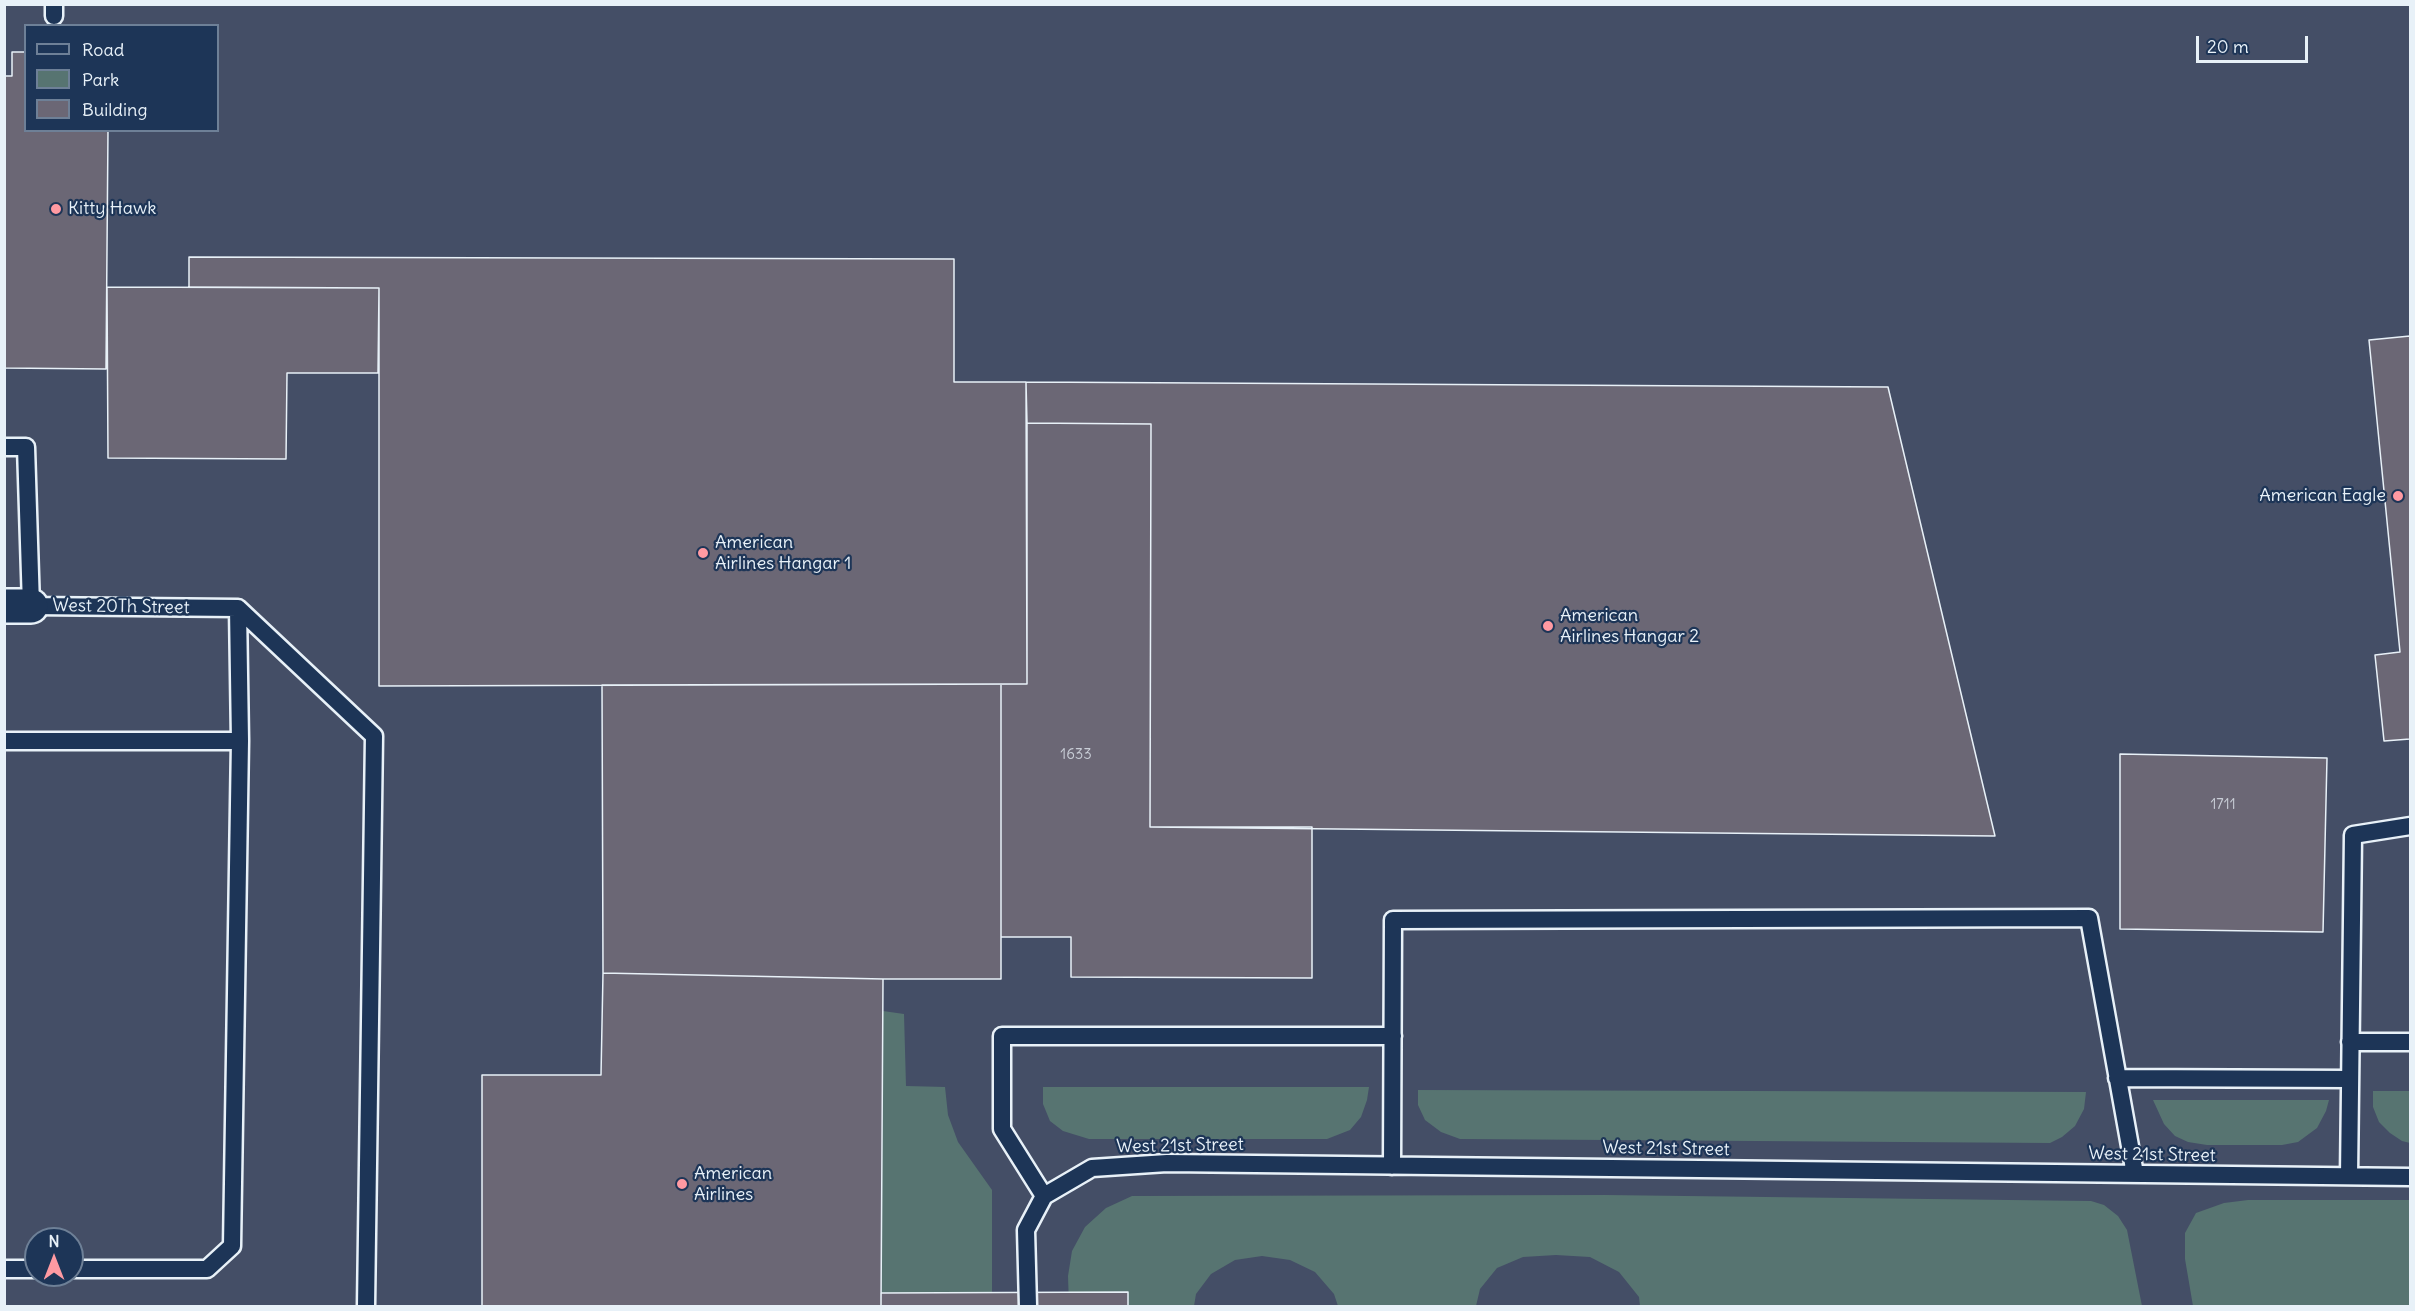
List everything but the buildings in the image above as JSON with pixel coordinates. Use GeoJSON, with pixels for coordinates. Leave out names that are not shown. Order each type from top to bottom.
{"type":"FeatureCollection","features":[{"type":"Feature","properties":{"kind":"lane"},"geometry":{"type":"LineString","coordinates":[[4,447],[26,447],[18,606]]}},
{"type":"Feature","properties":{"kind":"lane","name":"West 20Th Street"},"geometry":{"type":"LineString","coordinates":[[18,606],[237,608]]}},
{"type":"Feature","properties":{"kind":"lane"},"geometry":{"type":"LineString","coordinates":[[84,1269],[207,1269],[232,1246],[240,741],[237,608]]}},
{"type":"Feature","properties":{"kind":"lane"},"geometry":{"type":"LineString","coordinates":[[237,608],[374,736],[366,1306]]}},
{"type":"Feature","properties":{"kind":"lane"},"geometry":{"type":"LineString","coordinates":[[4,741],[240,741]]}},
{"type":"Feature","properties":{"kind":"lane"},"geometry":{"type":"LineString","coordinates":[[2349,1176],[2353,835],[2410,826]]}},
{"type":"Feature","properties":{"kind":"lane"},"geometry":{"type":"LineString","coordinates":[[1392,1166],[1393,920],[2089,918],[2135,1174]]}},
{"type":"Feature","properties":{"kind":"lane"},"geometry":{"type":"LineString","coordinates":[[1028,1306],[1026,1230],[1044,1196],[1002,1129],[1002,1036],[1393,1036]]}},
{"type":"Feature","properties":{"kind":"lane"},"geometry":{"type":"LineString","coordinates":[[2350,1042],[2410,1042]]}},
{"type":"Feature","properties":{"kind":"lane"},"geometry":{"type":"LineString","coordinates":[[2117,1078],[2350,1079]]}},
{"type":"Feature","properties":{"kind":"lane","name":"West 21st Street"},"geometry":{"type":"LineString","coordinates":[[1044,1196],[1092,1168],[1167,1163],[2410,1177]]}},
{"type":"Feature","properties":{"kind":"lane"},"geometry":{"type":"LineString","coordinates":[[4,1269],[24,1269]]}},
{"type":"Feature","properties":{"kind":"shaded area"},"geometry":{"type":"Polygon","coordinates":[[[5,5],[2410,5],[2410,1306],[5,1306],[5,5]]]}},
{"type":"Feature","properties":{"kind":"green space"},"geometry":{"type":"Polygon","coordinates":[[[883,1011],[904,1014],[906,1086],[945,1087],[948,1115],[958,1142],[992,1190],[992,1306],[881,1306],[883,1011]]]}},
{"type":"Feature","properties":{"kind":"green space"},"geometry":{"type":"Polygon","coordinates":[[[1043,1087],[1369,1087],[1361,1117],[1350,1130],[1327,1139],[1089,1139],[1063,1131],[1050,1121],[1043,1104],[1043,1087]]]}},
{"type":"Feature","properties":{"kind":"green space"},"geometry":{"type":"Polygon","coordinates":[[[1418,1090],[2086,1092],[2084,1109],[2075,1126],[2050,1143],[1460,1139],[1441,1132],[1425,1120],[1418,1105],[1418,1090]]]}},
{"type":"Feature","properties":{"kind":"green space"},"geometry":{"type":"Polygon","coordinates":[[[2373,1091],[2410,1091],[2410,1143],[2390,1133],[2379,1122],[2373,1107],[2373,1091]]]}},
{"type":"Feature","properties":{"kind":"green space"},"geometry":{"type":"Polygon","coordinates":[[[2153,1100],[2329,1100],[2317,1128],[2298,1142],[2282,1145],[2207,1145],[2188,1142],[2175,1136],[2164,1124],[2153,1100]]]}},
{"type":"Feature","properties":{"kind":"green space"},"geometry":{"type":"Polygon","coordinates":[[[1605,1195],[2091,1201],[2104,1205],[2118,1216],[2127,1230],[2142,1306],[1640,1306],[1639,1297],[1619,1272],[1590,1257],[1556,1255],[1523,1257],[1497,1268],[1480,1289],[1476,1306],[1338,1306],[1334,1294],[1315,1272],[1290,1260],[1262,1256],[1235,1260],[1211,1274],[1196,1294],[1194,1306],[1069,1306],[1068,1276],[1072,1251],[1085,1227],[1106,1208],[1132,1196],[1605,1195]]]}},
{"type":"Feature","properties":{"kind":"green space"},"geometry":{"type":"Polygon","coordinates":[[[2248,1200],[2410,1200],[2410,1306],[2193,1306],[2185,1259],[2185,1233],[2196,1213],[2224,1203],[2248,1200]]]}},
{"type":"Feature","properties":{"kind":"place","name":"Kitty Hawk"},"geometry":{"type":"Point","coordinates":[56,209]}},
{"type":"Feature","properties":{"kind":"place","name":"American Eagle"},"geometry":{"type":"Point","coordinates":[2398,496]}},
{"type":"Feature","properties":{"kind":"place","name":"American Airlines Hangar 1"},"geometry":{"type":"Point","coordinates":[703,553]}},
{"type":"Feature","properties":{"kind":"place","name":"American Airlines Hangar 2"},"geometry":{"type":"Point","coordinates":[1548,626]}},
{"type":"Feature","properties":{"kind":"place","name":"American Airlines"},"geometry":{"type":"Point","coordinates":[682,1184]}}]}
